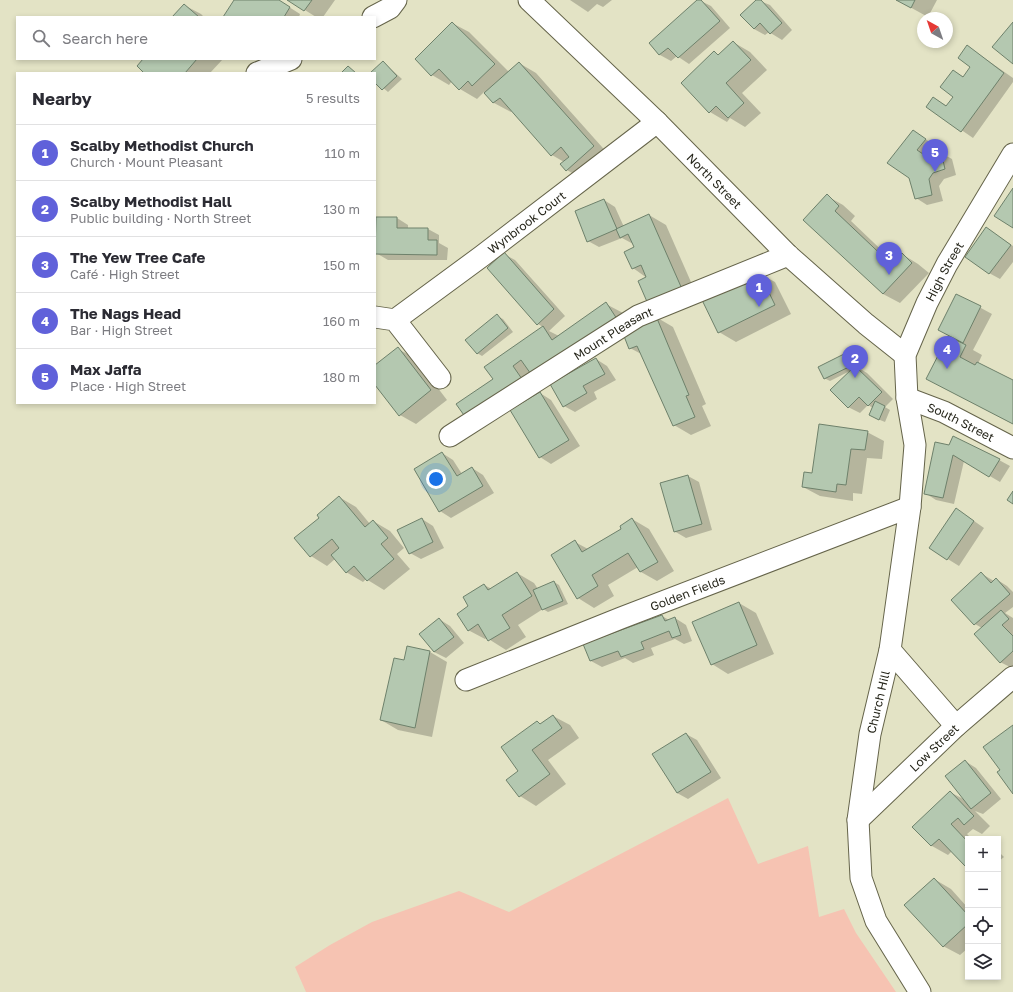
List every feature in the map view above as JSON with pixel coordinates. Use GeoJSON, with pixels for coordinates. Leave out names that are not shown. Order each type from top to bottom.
{"type":"FeatureCollection","features":[{"type":"Feature","properties":{"kind":"street"},"geometry":{"type":"LineString","coordinates":[[375,16],[390,8],[396,0]]}},
{"type":"Feature","properties":{"kind":"street","name":"North Street"},"geometry":{"type":"LineString","coordinates":[[529,0],[657,122],[788,255],[866,324],[905,355]]}},
{"type":"Feature","properties":{"kind":"street"},"geometry":{"type":"LineString","coordinates":[[259,72],[289,60]]}},
{"type":"Feature","properties":{"kind":"street","name":"Wynbrook Court"},"geometry":{"type":"LineString","coordinates":[[385,319],[482,256],[657,122]]}},
{"type":"Feature","properties":{"kind":"street","name":"High Street"},"geometry":{"type":"LineString","coordinates":[[907,398],[905,355],[927,302],[1013,154]]}},
{"type":"Feature","properties":{"kind":"street","name":"Mount Pleasant"},"geometry":{"type":"LineString","coordinates":[[450,436],[638,316],[788,255]]}},
{"type":"Feature","properties":{"kind":"street"},"geometry":{"type":"LineString","coordinates":[[385,319],[440,378]]}},
{"type":"Feature","properties":{"kind":"street","name":"South Street"},"geometry":{"type":"LineString","coordinates":[[907,398],[944,412],[1013,448]]}},
{"type":"Feature","properties":{"kind":"street","name":"Church Hill"},"geometry":{"type":"LineString","coordinates":[[907,398],[915,445],[910,507],[890,650],[870,734],[858,820],[861,878],[876,921],[920,992]]}},
{"type":"Feature","properties":{"kind":"street","name":"Golden Fields"},"geometry":{"type":"LineString","coordinates":[[466,680],[621,618],[910,507]]}},
{"type":"Feature","properties":{"kind":"street"},"geometry":{"type":"LineString","coordinates":[[890,650],[956,726]]}},
{"type":"Feature","properties":{"kind":"street","name":"Low Street"},"geometry":{"type":"LineString","coordinates":[[858,820],[956,726],[1013,678]]}},
{"type":"Feature","properties":{"kind":"shaded area"},"geometry":{"type":"Polygon","coordinates":[[[728,798],[758,864],[808,846],[819,917],[844,909],[856,933],[896,992],[306,992],[295,967],[330,945],[372,922],[459,891],[509,912],[728,798]]]}},
{"type":"Feature","properties":{"kind":"building"},"geometry":{"type":"Polygon","coordinates":[[[234,0],[279,0],[290,7],[285,16],[224,16],[234,0]]]}},
{"type":"Feature","properties":{"kind":"building"},"geometry":{"type":"Polygon","coordinates":[[[287,0],[312,0],[304,11],[287,0]]]}},
{"type":"Feature","properties":{"kind":"building"},"geometry":{"type":"Polygon","coordinates":[[[697,0],[701,0],[720,21],[678,58],[668,48],[659,55],[649,43],[697,0]]]}},
{"type":"Feature","properties":{"kind":"building"},"geometry":{"type":"Polygon","coordinates":[[[756,0],[761,0],[782,23],[770,34],[760,23],[754,29],[740,15],[756,0]]]}},
{"type":"Feature","properties":{"kind":"building"},"geometry":{"type":"Polygon","coordinates":[[[896,0],[915,0],[911,8],[896,0]]]}},
{"type":"Feature","properties":{"kind":"building"},"geometry":{"type":"Polygon","coordinates":[[[184,4],[198,16],[173,16],[184,4]]]}},
{"type":"Feature","properties":{"kind":"building"},"geometry":{"type":"Polygon","coordinates":[[[452,22],[495,64],[472,86],[468,81],[459,90],[439,69],[431,76],[415,59],[452,22]]]}},
{"type":"Feature","properties":{"kind":"building"},"geometry":{"type":"Polygon","coordinates":[[[1013,22],[1013,64],[992,47],[1013,22]]]}},
{"type":"Feature","properties":{"kind":"building"},"geometry":{"type":"Polygon","coordinates":[[[733,41],[751,60],[726,83],[744,103],[728,118],[716,106],[709,113],[681,83],[714,51],[718,55],[733,41]]]}},
{"type":"Feature","properties":{"kind":"building"},"geometry":{"type":"Polygon","coordinates":[[[967,45],[1004,73],[961,132],[926,107],[933,97],[946,106],[953,97],[940,87],[953,70],[963,77],[970,67],[958,58],[967,45]]]}},
{"type":"Feature","properties":{"kind":"building"},"geometry":{"type":"Polygon","coordinates":[[[142,60],[196,60],[186,72],[143,72],[137,66],[142,60]]]}},
{"type":"Feature","properties":{"kind":"building"},"geometry":{"type":"Polygon","coordinates":[[[383,61],[397,76],[382,90],[376,84],[376,72],[371,72],[383,61]]]}},
{"type":"Feature","properties":{"kind":"building"},"geometry":{"type":"Polygon","coordinates":[[[519,62],[594,146],[566,171],[560,164],[569,157],[561,147],[551,156],[500,98],[493,103],[484,93],[519,62]]]}},
{"type":"Feature","properties":{"kind":"building"},"geometry":{"type":"Polygon","coordinates":[[[348,66],[355,72],[342,72],[348,66]]]}},
{"type":"Feature","properties":{"kind":"building"},"geometry":{"type":"Polygon","coordinates":[[[913,130],[926,139],[917,150],[926,156],[941,152],[945,169],[933,173],[929,179],[932,195],[915,199],[909,178],[887,163],[913,130]]]}},
{"type":"Feature","properties":{"kind":"building"},"geometry":{"type":"Polygon","coordinates":[[[1013,188],[1013,228],[994,216],[1013,188]]]}},
{"type":"Feature","properties":{"kind":"building"},"geometry":{"type":"Polygon","coordinates":[[[827,194],[839,206],[835,211],[891,264],[902,253],[912,263],[883,294],[803,220],[827,194]]]}},
{"type":"Feature","properties":{"kind":"building"},"geometry":{"type":"Polygon","coordinates":[[[604,199],[617,229],[587,242],[575,211],[604,199]]]}},
{"type":"Feature","properties":{"kind":"building"},"geometry":{"type":"Polygon","coordinates":[[[649,214],[682,289],[648,304],[638,281],[646,277],[641,265],[632,269],[624,252],[634,247],[628,234],[620,238],[616,229],[649,214]]]}},
{"type":"Feature","properties":{"kind":"building"},"geometry":{"type":"Polygon","coordinates":[[[376,217],[397,217],[397,228],[428,228],[428,240],[437,240],[437,255],[376,254],[376,217]]]}},
{"type":"Feature","properties":{"kind":"building"},"geometry":{"type":"Polygon","coordinates":[[[986,227],[1011,245],[989,274],[965,257],[986,227]]]}},
{"type":"Feature","properties":{"kind":"building"},"geometry":{"type":"Polygon","coordinates":[[[504,252],[554,309],[537,325],[487,268],[504,252]]]}},
{"type":"Feature","properties":{"kind":"building"},"geometry":{"type":"Polygon","coordinates":[[[759,272],[775,305],[718,333],[702,300],[759,272]]]}},
{"type":"Feature","properties":{"kind":"building"},"geometry":{"type":"Polygon","coordinates":[[[956,294],[981,306],[963,343],[938,330],[956,294]]]}},
{"type":"Feature","properties":{"kind":"building"},"geometry":{"type":"Polygon","coordinates":[[[606,302],[617,319],[533,377],[521,360],[513,366],[522,379],[466,418],[456,404],[493,379],[484,367],[543,326],[552,340],[606,302]]]}},
{"type":"Feature","properties":{"kind":"building"},"geometry":{"type":"Polygon","coordinates":[[[497,314],[508,328],[477,354],[465,340],[497,314]]]}},
{"type":"Feature","properties":{"kind":"building"},"geometry":{"type":"Polygon","coordinates":[[[656,316],[689,395],[686,396],[695,417],[673,426],[637,346],[629,349],[622,331],[656,316]]]}},
{"type":"Feature","properties":{"kind":"building"},"geometry":{"type":"Polygon","coordinates":[[[948,336],[966,345],[960,357],[975,365],[977,362],[1013,380],[1013,424],[926,379],[948,336]]]}},
{"type":"Feature","properties":{"kind":"building"},"geometry":{"type":"Polygon","coordinates":[[[398,347],[431,390],[399,416],[376,386],[376,364],[398,347]]]}},
{"type":"Feature","properties":{"kind":"building"},"geometry":{"type":"Polygon","coordinates":[[[844,354],[853,365],[824,379],[818,367],[844,354]]]}},
{"type":"Feature","properties":{"kind":"building"},"geometry":{"type":"Polygon","coordinates":[[[596,358],[605,374],[583,386],[587,393],[563,407],[550,384],[596,358]]]}},
{"type":"Feature","properties":{"kind":"building"},"geometry":{"type":"Polygon","coordinates":[[[855,366],[882,392],[868,406],[859,397],[848,408],[830,390],[855,366]]]}},
{"type":"Feature","properties":{"kind":"building"},"geometry":{"type":"Polygon","coordinates":[[[540,392],[569,440],[539,458],[510,410],[540,392]]]}},
{"type":"Feature","properties":{"kind":"building"},"geometry":{"type":"Polygon","coordinates":[[[875,401],[885,406],[879,420],[869,415],[875,401]]]}},
{"type":"Feature","properties":{"kind":"building"},"geometry":{"type":"Polygon","coordinates":[[[819,424],[868,431],[865,450],[851,449],[846,485],[837,484],[836,492],[802,487],[804,472],[812,473],[819,424]]]}},
{"type":"Feature","properties":{"kind":"building"},"geometry":{"type":"Polygon","coordinates":[[[953,436],[1000,459],[989,477],[953,455],[943,498],[924,494],[935,442],[949,445],[953,436]]]}},
{"type":"Feature","properties":{"kind":"building"},"geometry":{"type":"Polygon","coordinates":[[[442,452],[457,476],[472,467],[483,486],[439,512],[414,469],[442,452]]]}},
{"type":"Feature","properties":{"kind":"building"},"geometry":{"type":"Polygon","coordinates":[[[688,475],[702,524],[674,532],[660,483],[688,475]]]}},
{"type":"Feature","properties":{"kind":"building"},"geometry":{"type":"Polygon","coordinates":[[[1013,491],[1013,504],[1007,500],[1013,491]]]}},
{"type":"Feature","properties":{"kind":"building"},"geometry":{"type":"Polygon","coordinates":[[[339,496],[365,527],[373,520],[388,538],[381,544],[394,559],[367,581],[354,566],[346,573],[331,555],[339,548],[332,539],[310,557],[294,538],[319,518],[317,515],[339,496]]]}},
{"type":"Feature","properties":{"kind":"building"},"geometry":{"type":"Polygon","coordinates":[[[956,508],[974,521],[947,560],[929,548],[956,508]]]}},
{"type":"Feature","properties":{"kind":"building"},"geometry":{"type":"Polygon","coordinates":[[[422,518],[433,542],[409,554],[397,530],[422,518]]]}},
{"type":"Feature","properties":{"kind":"building"},"geometry":{"type":"Polygon","coordinates":[[[632,518],[658,562],[640,572],[628,553],[592,575],[598,586],[577,599],[551,555],[575,540],[582,552],[621,529],[620,526],[632,518]]]}},
{"type":"Feature","properties":{"kind":"building"},"geometry":{"type":"Polygon","coordinates":[[[517,572],[532,596],[502,615],[510,628],[488,641],[478,624],[468,631],[457,614],[468,606],[463,597],[484,584],[488,590],[517,572]]]}},
{"type":"Feature","properties":{"kind":"building"},"geometry":{"type":"Polygon","coordinates":[[[981,572],[991,583],[996,578],[1010,594],[974,625],[951,600],[981,572]]]}},
{"type":"Feature","properties":{"kind":"building"},"geometry":{"type":"Polygon","coordinates":[[[554,581],[563,601],[542,610],[533,590],[554,581]]]}},
{"type":"Feature","properties":{"kind":"building"},"geometry":{"type":"Polygon","coordinates":[[[739,602],[757,645],[711,665],[692,622],[739,602]]]}},
{"type":"Feature","properties":{"kind":"building"},"geometry":{"type":"Polygon","coordinates":[[[1001,610],[1009,619],[1002,625],[1013,636],[1013,651],[1000,663],[974,634],[1001,610]]]}},
{"type":"Feature","properties":{"kind":"building"},"geometry":{"type":"Polygon","coordinates":[[[662,615],[665,621],[675,617],[681,635],[672,638],[669,631],[641,642],[644,649],[621,657],[618,651],[590,661],[583,644],[662,615]]]}},
{"type":"Feature","properties":{"kind":"building"},"geometry":{"type":"Polygon","coordinates":[[[439,618],[454,637],[434,652],[419,634],[439,618]]]}},
{"type":"Feature","properties":{"kind":"building"},"geometry":{"type":"Polygon","coordinates":[[[407,646],[430,651],[415,728],[380,720],[394,658],[404,660],[407,646]]]}},
{"type":"Feature","properties":{"kind":"building"},"geometry":{"type":"Polygon","coordinates":[[[553,715],[562,728],[532,750],[550,774],[519,797],[506,780],[518,771],[501,747],[537,721],[540,724],[553,715]]]}},
{"type":"Feature","properties":{"kind":"building"},"geometry":{"type":"Polygon","coordinates":[[[1013,725],[1013,794],[997,772],[1000,770],[983,747],[1013,725]]]}},
{"type":"Feature","properties":{"kind":"building"},"geometry":{"type":"Polygon","coordinates":[[[686,733],[711,772],[677,793],[652,754],[686,733]]]}},
{"type":"Feature","properties":{"kind":"building"},"geometry":{"type":"Polygon","coordinates":[[[965,760],[991,793],[971,809],[945,776],[965,760]]]}},
{"type":"Feature","properties":{"kind":"building"},"geometry":{"type":"Polygon","coordinates":[[[950,791],[974,816],[964,825],[958,818],[951,824],[965,839],[965,866],[939,839],[931,846],[912,827],[950,791]]]}},
{"type":"Feature","properties":{"kind":"building"},"geometry":{"type":"Polygon","coordinates":[[[934,878],[965,912],[965,927],[943,947],[904,905],[934,878]]]}},
{"type":"Feature","properties":{"kind":"place","name":"Max Jaffa"},"geometry":{"type":"Point","coordinates":[935,172]}},
{"type":"Feature","properties":{"kind":"place","name":"The Yew Tree Cafe"},"geometry":{"type":"Point","coordinates":[889,275]}},
{"type":"Feature","properties":{"kind":"place","name":"Scalby Methodist Church"},"geometry":{"type":"Point","coordinates":[759,307]}},
{"type":"Feature","properties":{"kind":"place","name":"The Nags Head"},"geometry":{"type":"Point","coordinates":[947,369]}},
{"type":"Feature","properties":{"kind":"place","name":"Scalby Methodist Hall"},"geometry":{"type":"Point","coordinates":[855,378]}}]}
